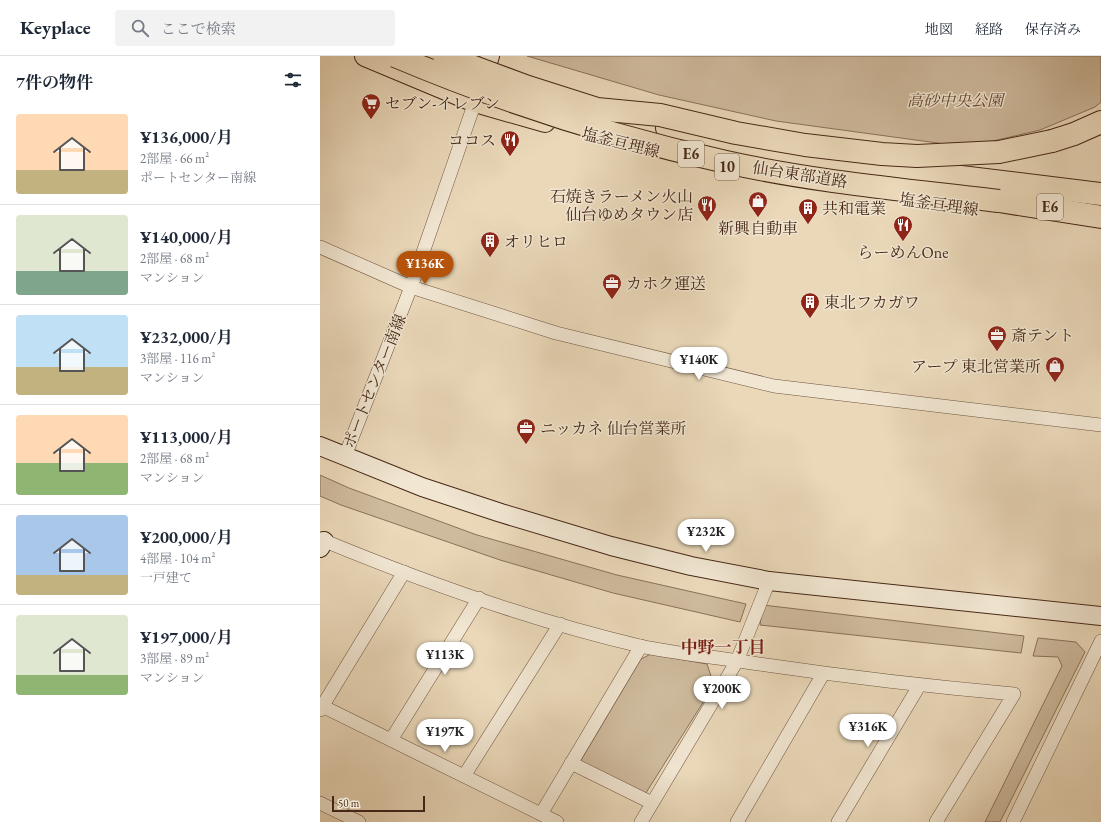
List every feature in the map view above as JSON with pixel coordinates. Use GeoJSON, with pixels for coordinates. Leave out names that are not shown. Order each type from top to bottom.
{"type":"FeatureCollection","features":[{"type":"Feature","properties":{"kind":"highway","name":"仙台東部道路"},"geometry":{"type":"LineString","coordinates":[[395,56],[448,78],[525,106],[651,144],[727,162],[805,176],[1101,213]]}},
{"type":"Feature","properties":{"kind":"highway","name":"仙台東部道路"},"geometry":{"type":"LineString","coordinates":[[444,56],[528,87],[597,109],[723,141],[804,158],[1101,192]]}},
{"type":"Feature","properties":{"kind":"highway"},"geometry":{"type":"LineString","coordinates":[[597,109],[660,114],[736,133],[805,145],[882,154],[917,156],[979,154],[1024,147],[1074,134],[1101,122]]}},
{"type":"Feature","properties":{"kind":"highway"},"geometry":{"type":"LineString","coordinates":[[999,201],[1101,217]]}},
{"type":"Feature","properties":{"kind":"main road","name":"塩釜亘理線"},"geometry":{"type":"LineString","coordinates":[[365,56],[475,102],[624,144],[829,189],[1101,225]]}},
{"type":"Feature","properties":{"kind":"main road","name":"塩釜亘理線"},"geometry":{"type":"LineString","coordinates":[[460,56],[488,61],[521,79],[721,134],[803,148],[1101,192]]}},
{"type":"Feature","properties":{"kind":"street","name":"ポートセンター南線"},"geometry":{"type":"LineString","coordinates":[[345,456],[411,287],[488,61]]}},
{"type":"Feature","properties":{"kind":"street"},"geometry":{"type":"LineString","coordinates":[[320,247],[411,287],[556,333],[774,386],[1101,425]]}},
{"type":"Feature","properties":{"kind":"street"},"geometry":{"type":"LineString","coordinates":[[320,446],[422,487],[589,540],[691,566],[769,581],[1101,616]]}},
{"type":"Feature","properties":{"kind":"street"},"geometry":{"type":"LineString","coordinates":[[321,543],[479,598],[560,624],[641,646],[823,674],[919,686],[1014,694],[936,822]]}},
{"type":"Feature","properties":{"kind":"street"},"geometry":{"type":"LineString","coordinates":[[404,572],[321,708],[391,740],[557,822]]}},
{"type":"Feature","properties":{"kind":"street"},"geometry":{"type":"LineString","coordinates":[[641,822],[737,661],[769,581]]}},
{"type":"Feature","properties":{"kind":"street"},"geometry":{"type":"LineString","coordinates":[[391,740],[479,598]]}},
{"type":"Feature","properties":{"kind":"street"},"geometry":{"type":"LineString","coordinates":[[464,776],[560,624]]}},
{"type":"Feature","properties":{"kind":"street"},"geometry":{"type":"LineString","coordinates":[[1013,822],[1101,641]]}},
{"type":"Feature","properties":{"kind":"street"},"geometry":{"type":"LineString","coordinates":[[541,814],[641,646]]}},
{"type":"Feature","properties":{"kind":"street"},"geometry":{"type":"LineString","coordinates":[[737,822],[823,674]]}},
{"type":"Feature","properties":{"kind":"street"},"geometry":{"type":"LineString","coordinates":[[838,822],[919,686]]}},
{"type":"Feature","properties":{"kind":"street"},"geometry":{"type":"LineString","coordinates":[[571,763],[652,803]]}},
{"type":"Feature","properties":{"kind":"street"},"geometry":{"type":"LineString","coordinates":[[320,803],[358,822]]}},
{"type":"Feature","properties":{"kind":"green space","name":"高砂中央公園"},"geometry":{"type":"Polygon","coordinates":[[[527,56],[1101,56],[1101,102],[1095,107],[1040,130],[976,145],[945,144],[776,121],[659,95],[527,56]]]}},
{"type":"Feature","properties":{"kind":"green space"},"geometry":{"type":"Polygon","coordinates":[[[320,475],[349,488],[477,535],[617,575],[746,604],[740,622],[613,593],[500,560],[341,505],[320,496],[320,475]]]}},
{"type":"Feature","properties":{"kind":"green space"},"geometry":{"type":"Polygon","coordinates":[[[763,605],[1024,636],[1021,653],[760,625],[763,605]]]}},
{"type":"Feature","properties":{"kind":"green space"},"geometry":{"type":"Polygon","coordinates":[[[1038,638],[1076,642],[1085,652],[1000,822],[985,822],[1062,666],[1058,657],[1033,656],[1038,638]]]}},
{"type":"Feature","properties":{"kind":"green space"},"geometry":{"type":"Polygon","coordinates":[[[651,654],[707,664],[714,685],[644,796],[580,762],[641,659],[651,654]]]}},
{"type":"Feature","properties":{"kind":"place","name":"セブン-イレブン"},"geometry":{"type":"Point","coordinates":[371,120]}},
{"type":"Feature","properties":{"kind":"place","name":"ココス"},"geometry":{"type":"Point","coordinates":[510,157]}},
{"type":"Feature","properties":{"kind":"place","name":"新興自動車"},"geometry":{"type":"Point","coordinates":[758,218]}},
{"type":"Feature","properties":{"kind":"place","name":"石焼きラーメン火山 仙台ゆめタウン店"},"geometry":{"type":"Point","coordinates":[707,222]}},
{"type":"Feature","properties":{"kind":"place","name":"共和電業"},"geometry":{"type":"Point","coordinates":[808,225]}},
{"type":"Feature","properties":{"kind":"place","name":"らーめんOne"},"geometry":{"type":"Point","coordinates":[903,242]}},
{"type":"Feature","properties":{"kind":"place","name":"オリヒロ"},"geometry":{"type":"Point","coordinates":[490,258]}},
{"type":"Feature","properties":{"kind":"place","name":"カホク運送"},"geometry":{"type":"Point","coordinates":[612,300]}},
{"type":"Feature","properties":{"kind":"place","name":"東北フカガワ"},"geometry":{"type":"Point","coordinates":[810,319]}},
{"type":"Feature","properties":{"kind":"place","name":"斎テント"},"geometry":{"type":"Point","coordinates":[997,352]}},
{"type":"Feature","properties":{"kind":"place","name":"アープ 東北営業所"},"geometry":{"type":"Point","coordinates":[1055,383]}},
{"type":"Feature","properties":{"kind":"place","name":"ニッカネ 仙台営業所"},"geometry":{"type":"Point","coordinates":[526,445]}},
{"type":"Feature","properties":{"kind":"district","name":"中野一丁目"},"geometry":{"type":"Point","coordinates":[723,647]}}]}
